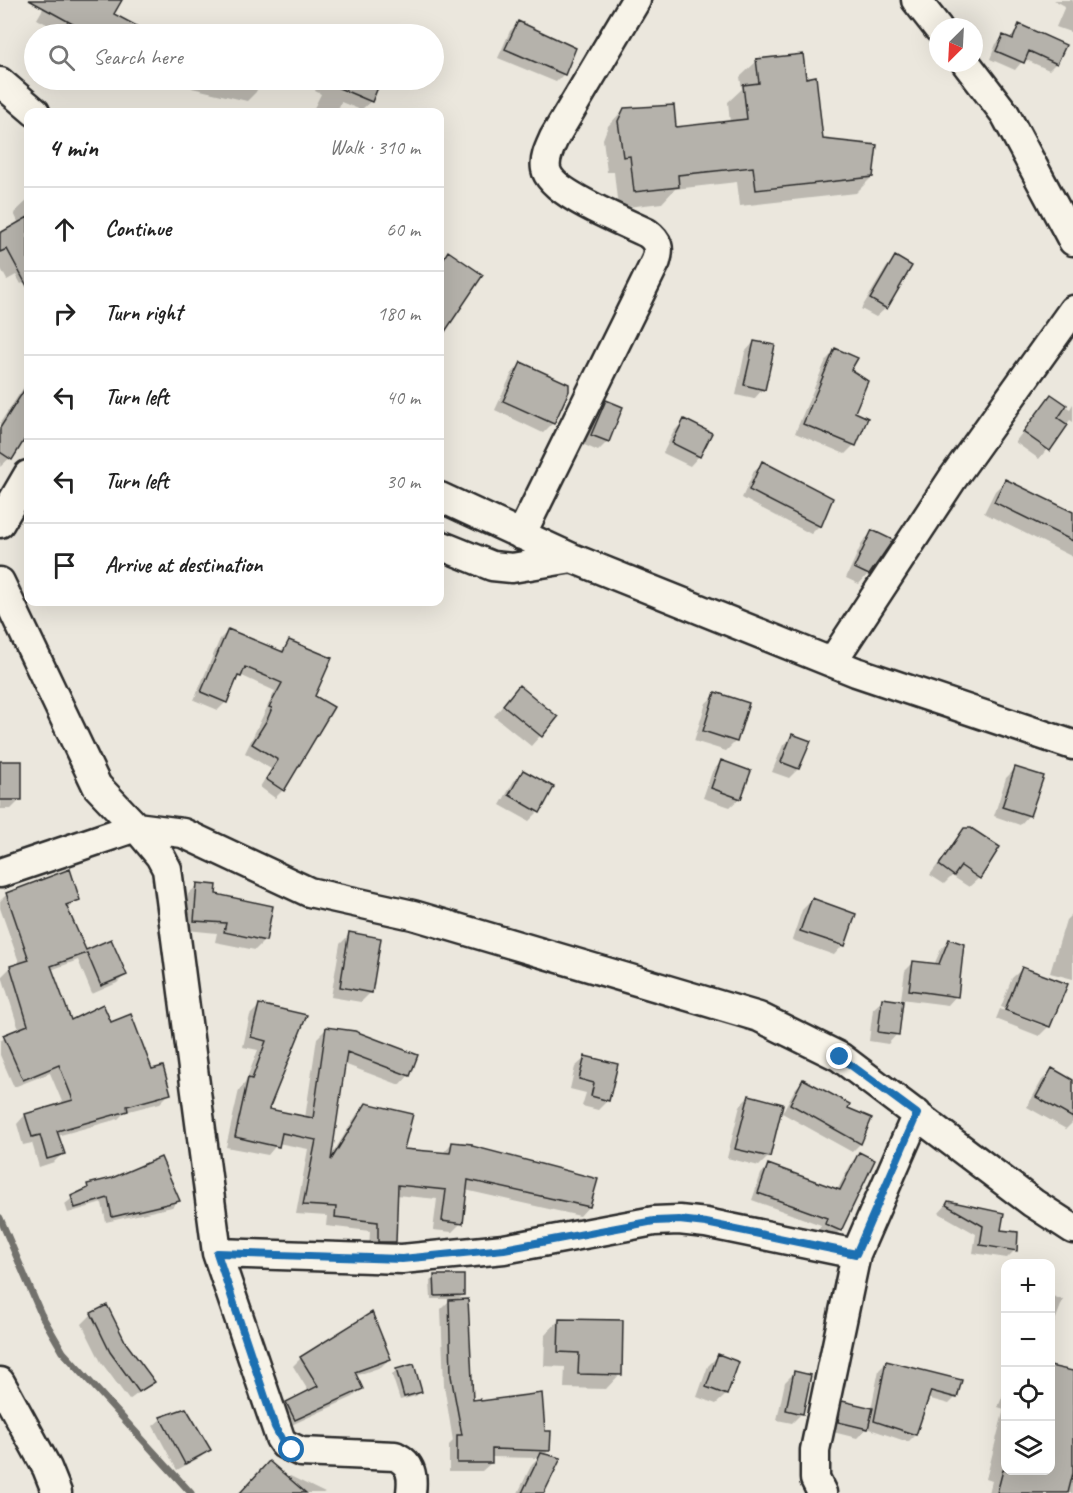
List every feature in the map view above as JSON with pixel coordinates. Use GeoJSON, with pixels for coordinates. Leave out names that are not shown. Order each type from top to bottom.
{"type":"FeatureCollection","features":[{"type":"Feature","properties":{"kind":"street"},"geometry":{"type":"LineString","coordinates":[[521,535],[657,261],[659,250],[655,240],[647,233],[559,189],[546,170],[547,156],[554,138],[636,0]]}},
{"type":"Feature","properties":{"kind":"street"},"geometry":{"type":"LineString","coordinates":[[916,0],[930,18]]}},
{"type":"Feature","properties":{"kind":"street"},"geometry":{"type":"LineString","coordinates":[[973,72],[1005,114],[1073,241]]}},
{"type":"Feature","properties":{"kind":"street"},"geometry":{"type":"LineString","coordinates":[[0,82],[30,108]]}},
{"type":"Feature","properties":{"kind":"street"},"geometry":{"type":"LineString","coordinates":[[832,662],[952,478],[1073,310]]}},
{"type":"Feature","properties":{"kind":"street"},"geometry":{"type":"LineString","coordinates":[[0,523],[24,482]]}},
{"type":"Feature","properties":{"kind":"street"},"geometry":{"type":"LineString","coordinates":[[444,499],[572,558],[832,662],[1073,745]]}},
{"type":"Feature","properties":{"kind":"street"},"geometry":{"type":"LineString","coordinates":[[444,547],[492,566],[512,568],[572,558]]}},
{"type":"Feature","properties":{"kind":"street"},"geometry":{"type":"LineString","coordinates":[[0,582],[97,786],[136,827],[160,856],[167,869],[217,1253],[275,1427],[284,1444],[301,1452],[395,1456],[404,1460],[410,1468],[413,1479],[411,1493]]}},
{"type":"Feature","properties":{"kind":"street"},"geometry":{"type":"LineString","coordinates":[[0,873],[136,827],[183,833],[309,892],[413,915],[759,1017],[840,1057],[1033,1203],[1073,1228]]}},
{"type":"Feature","properties":{"kind":"street"},"geometry":{"type":"LineString","coordinates":[[822,1493],[815,1479],[815,1450],[856,1254],[917,1114]]}},
{"type":"Feature","properties":{"kind":"street"},"geometry":{"type":"LineString","coordinates":[[217,1253],[402,1259],[504,1249],[654,1221],[679,1220],[706,1223],[856,1254]]}},
{"type":"Feature","properties":{"kind":"street"},"geometry":{"type":"LineString","coordinates":[[0,1383],[47,1468],[57,1493]]}},
{"type":"Feature","properties":{"kind":"building"},"geometry":{"type":"Polygon","coordinates":[[[29,0],[122,0],[114,14],[133,24],[73,24],[29,0]]]}},
{"type":"Feature","properties":{"kind":"building"},"geometry":{"type":"Polygon","coordinates":[[[518,21],[576,48],[565,75],[505,49],[518,21]]]}},
{"type":"Feature","properties":{"kind":"building"},"geometry":{"type":"Polygon","coordinates":[[[1019,24],[1066,45],[1057,64],[1029,51],[1024,63],[996,51],[1003,35],[1013,39],[1019,24]]]}},
{"type":"Feature","properties":{"kind":"building"},"geometry":{"type":"Polygon","coordinates":[[[803,54],[806,78],[816,76],[823,139],[877,145],[873,177],[756,190],[753,167],[678,175],[679,187],[634,192],[630,156],[623,157],[618,121],[624,108],[674,105],[676,127],[747,119],[743,85],[759,83],[756,59],[803,54]]]}},
{"type":"Feature","properties":{"kind":"building"},"geometry":{"type":"Polygon","coordinates":[[[344,90],[377,90],[372,102],[344,90]]]}},
{"type":"Feature","properties":{"kind":"building"},"geometry":{"type":"Polygon","coordinates":[[[24,219],[24,281],[7,249],[0,252],[0,233],[24,219]]]}},
{"type":"Feature","properties":{"kind":"building"},"geometry":{"type":"Polygon","coordinates":[[[448,251],[483,275],[444,333],[444,258],[448,251]]]}},
{"type":"Feature","properties":{"kind":"building"},"geometry":{"type":"Polygon","coordinates":[[[895,256],[912,266],[887,309],[870,299],[895,256]]]}},
{"type":"Feature","properties":{"kind":"building"},"geometry":{"type":"Polygon","coordinates":[[[754,341],[775,345],[765,390],[744,385],[754,341]]]}},
{"type":"Feature","properties":{"kind":"building"},"geometry":{"type":"Polygon","coordinates":[[[835,348],[858,358],[851,370],[868,381],[855,412],[868,418],[856,446],[803,424],[835,348]]]}},
{"type":"Feature","properties":{"kind":"building"},"geometry":{"type":"Polygon","coordinates":[[[521,362],[569,384],[569,391],[554,424],[503,401],[521,362]]]}},
{"type":"Feature","properties":{"kind":"building"},"geometry":{"type":"Polygon","coordinates":[[[24,390],[24,440],[12,460],[0,452],[0,428],[24,390]]]}},
{"type":"Feature","properties":{"kind":"building"},"geometry":{"type":"Polygon","coordinates":[[[1051,394],[1067,405],[1058,418],[1068,425],[1050,451],[1023,432],[1051,394]]]}},
{"type":"Feature","properties":{"kind":"building"},"geometry":{"type":"Polygon","coordinates":[[[606,400],[623,407],[609,442],[591,435],[606,400]]]}},
{"type":"Feature","properties":{"kind":"building"},"geometry":{"type":"Polygon","coordinates":[[[684,419],[712,433],[700,457],[672,443],[684,419]]]}},
{"type":"Feature","properties":{"kind":"building"},"geometry":{"type":"Polygon","coordinates":[[[762,461],[833,498],[821,527],[749,490],[762,461]]]}},
{"type":"Feature","properties":{"kind":"building"},"geometry":{"type":"Polygon","coordinates":[[[1005,479],[1073,512],[1073,541],[994,502],[1005,479]]]}},
{"type":"Feature","properties":{"kind":"building"},"geometry":{"type":"Polygon","coordinates":[[[872,530],[893,540],[869,575],[854,568],[872,530]]]}},
{"type":"Feature","properties":{"kind":"building"},"geometry":{"type":"Polygon","coordinates":[[[228,629],[283,652],[289,640],[332,658],[315,696],[334,707],[284,791],[266,779],[278,760],[252,744],[267,720],[272,708],[269,707],[282,683],[245,667],[241,677],[238,676],[227,703],[201,692],[228,629]]]}},
{"type":"Feature","properties":{"kind":"building"},"geometry":{"type":"Polygon","coordinates":[[[519,685],[558,717],[542,737],[503,705],[519,685]]]}},
{"type":"Feature","properties":{"kind":"building"},"geometry":{"type":"Polygon","coordinates":[[[715,692],[749,703],[737,742],[703,731],[715,692]]]}},
{"type":"Feature","properties":{"kind":"building"},"geometry":{"type":"Polygon","coordinates":[[[792,734],[811,741],[799,769],[781,762],[792,734]]]}},
{"type":"Feature","properties":{"kind":"building"},"geometry":{"type":"Polygon","coordinates":[[[721,760],[751,771],[741,799],[711,788],[721,760]]]}},
{"type":"Feature","properties":{"kind":"building"},"geometry":{"type":"Polygon","coordinates":[[[0,761],[22,761],[22,800],[0,800],[0,761]]]}},
{"type":"Feature","properties":{"kind":"building"},"geometry":{"type":"Polygon","coordinates":[[[1015,767],[1044,776],[1030,816],[1002,807],[1015,767]]]}},
{"type":"Feature","properties":{"kind":"building"},"geometry":{"type":"Polygon","coordinates":[[[523,770],[554,787],[540,813],[509,795],[523,770]]]}},
{"type":"Feature","properties":{"kind":"building"},"geometry":{"type":"Polygon","coordinates":[[[964,828],[971,828],[1000,847],[980,879],[961,866],[954,876],[939,865],[964,828]]]}},
{"type":"Feature","properties":{"kind":"building"},"geometry":{"type":"Polygon","coordinates":[[[70,869],[80,900],[66,905],[86,950],[111,939],[127,975],[101,986],[87,953],[51,966],[71,1020],[103,1004],[111,1022],[131,1014],[152,1069],[163,1066],[171,1094],[127,1106],[128,1111],[57,1131],[65,1154],[47,1159],[40,1135],[32,1137],[25,1114],[73,1100],[59,1065],[23,1080],[3,1035],[28,1025],[10,966],[29,960],[6,893],[70,869]]]}},
{"type":"Feature","properties":{"kind":"building"},"geometry":{"type":"Polygon","coordinates":[[[197,883],[217,885],[216,894],[273,906],[266,941],[224,932],[226,923],[194,921],[197,883]]]}},
{"type":"Feature","properties":{"kind":"building"},"geometry":{"type":"Polygon","coordinates":[[[812,898],[856,914],[845,946],[800,931],[812,898]]]}},
{"type":"Feature","properties":{"kind":"building"},"geometry":{"type":"Polygon","coordinates":[[[349,932],[381,938],[372,993],[340,987],[349,932]]]}},
{"type":"Feature","properties":{"kind":"building"},"geometry":{"type":"Polygon","coordinates":[[[949,939],[964,944],[958,997],[909,990],[913,961],[939,964],[949,939]]]}},
{"type":"Feature","properties":{"kind":"building"},"geometry":{"type":"Polygon","coordinates":[[[1022,967],[1068,984],[1050,1027],[1005,1010],[1022,967]]]}},
{"type":"Feature","properties":{"kind":"building"},"geometry":{"type":"Polygon","coordinates":[[[882,998],[903,1001],[899,1035],[878,1032],[882,998]]]}},
{"type":"Feature","properties":{"kind":"building"},"geometry":{"type":"Polygon","coordinates":[[[259,1004],[307,1015],[269,1109],[313,1118],[326,1027],[355,1031],[418,1055],[410,1076],[347,1052],[331,1160],[366,1103],[413,1114],[404,1149],[450,1153],[452,1142],[472,1144],[472,1146],[598,1179],[590,1207],[468,1180],[463,1224],[442,1221],[446,1190],[398,1185],[396,1242],[378,1242],[378,1222],[335,1217],[336,1207],[303,1205],[316,1140],[282,1133],[279,1147],[235,1137],[248,1078],[252,1079],[266,1041],[251,1037],[259,1004]]]}},
{"type":"Feature","properties":{"kind":"building"},"geometry":{"type":"Polygon","coordinates":[[[585,1056],[618,1064],[609,1101],[591,1096],[594,1083],[579,1079],[585,1056]]]}},
{"type":"Feature","properties":{"kind":"building"},"geometry":{"type":"Polygon","coordinates":[[[1052,1068],[1073,1080],[1073,1118],[1036,1097],[1052,1068]]]}},
{"type":"Feature","properties":{"kind":"building"},"geometry":{"type":"Polygon","coordinates":[[[803,1079],[850,1104],[848,1108],[872,1118],[861,1144],[790,1104],[803,1079]]]}},
{"type":"Feature","properties":{"kind":"building"},"geometry":{"type":"Polygon","coordinates":[[[749,1095],[783,1104],[770,1157],[735,1149],[749,1095]]]}},
{"type":"Feature","properties":{"kind":"building"},"geometry":{"type":"Polygon","coordinates":[[[859,1152],[875,1160],[841,1231],[825,1224],[827,1218],[758,1193],[768,1164],[840,1190],[859,1152]]]}},
{"type":"Feature","properties":{"kind":"building"},"geometry":{"type":"Polygon","coordinates":[[[161,1157],[180,1201],[112,1217],[108,1198],[75,1208],[71,1196],[88,1188],[87,1184],[112,1178],[161,1157]]]}},
{"type":"Feature","properties":{"kind":"building"},"geometry":{"type":"Polygon","coordinates":[[[948,1201],[1004,1213],[1001,1230],[1018,1232],[1017,1251],[980,1245],[983,1226],[946,1205],[948,1201]]]}},
{"type":"Feature","properties":{"kind":"building"},"geometry":{"type":"Polygon","coordinates":[[[434,1275],[464,1275],[464,1295],[435,1296],[434,1275]]]}},
{"type":"Feature","properties":{"kind":"building"},"geometry":{"type":"Polygon","coordinates":[[[468,1299],[473,1400],[480,1399],[481,1401],[542,1393],[545,1431],[551,1431],[550,1451],[492,1449],[492,1463],[457,1463],[457,1435],[462,1435],[451,1376],[449,1300],[468,1299]]]}},
{"type":"Feature","properties":{"kind":"building"},"geometry":{"type":"Polygon","coordinates":[[[107,1305],[126,1343],[155,1382],[139,1392],[110,1352],[91,1313],[107,1305]]]}},
{"type":"Feature","properties":{"kind":"building"},"geometry":{"type":"Polygon","coordinates":[[[372,1312],[391,1359],[355,1372],[363,1389],[295,1420],[286,1402],[318,1386],[300,1357],[372,1312]]]}},
{"type":"Feature","properties":{"kind":"building"},"geometry":{"type":"Polygon","coordinates":[[[559,1319],[623,1320],[622,1375],[578,1374],[579,1353],[558,1352],[559,1319]]]}},
{"type":"Feature","properties":{"kind":"building"},"geometry":{"type":"Polygon","coordinates":[[[718,1354],[739,1362],[727,1395],[706,1387],[718,1354]]]}},
{"type":"Feature","properties":{"kind":"building"},"geometry":{"type":"Polygon","coordinates":[[[886,1361],[962,1380],[957,1398],[931,1391],[916,1435],[874,1421],[886,1361]]]}},
{"type":"Feature","properties":{"kind":"building"},"geometry":{"type":"Polygon","coordinates":[[[414,1364],[422,1392],[404,1397],[396,1369],[414,1364]]]}},
{"type":"Feature","properties":{"kind":"building"},"geometry":{"type":"Polygon","coordinates":[[[1055,1367],[1073,1371],[1073,1473],[1068,1493],[997,1493],[1002,1475],[1055,1475],[1055,1367]]]}},
{"type":"Feature","properties":{"kind":"building"},"geometry":{"type":"Polygon","coordinates":[[[794,1371],[811,1375],[803,1414],[786,1410],[794,1371]]]}},
{"type":"Feature","properties":{"kind":"building"},"geometry":{"type":"Polygon","coordinates":[[[842,1401],[873,1408],[868,1429],[838,1422],[842,1401]]]}},
{"type":"Feature","properties":{"kind":"building"},"geometry":{"type":"Polygon","coordinates":[[[186,1408],[211,1450],[185,1464],[160,1417],[186,1408]]]}},
{"type":"Feature","properties":{"kind":"building"},"geometry":{"type":"Polygon","coordinates":[[[541,1453],[561,1458],[544,1493],[522,1493],[541,1453]]]}},
{"type":"Feature","properties":{"kind":"building"},"geometry":{"type":"Polygon","coordinates":[[[269,1461],[306,1493],[240,1493],[269,1461]]]}},
{"type":"Feature","properties":{"kind":"waterway"},"geometry":{"type":"LineString","coordinates":[[0,1218],[41,1314],[63,1352],[191,1493]]}},
{"type":"Feature","properties":{"kind":"route"},"geometry":{"type":"LineString","coordinates":[[292,1450],[279,1438],[217,1253],[402,1259],[504,1249],[654,1221],[679,1220],[706,1223],[856,1254],[917,1114],[840,1057]]}}]}
